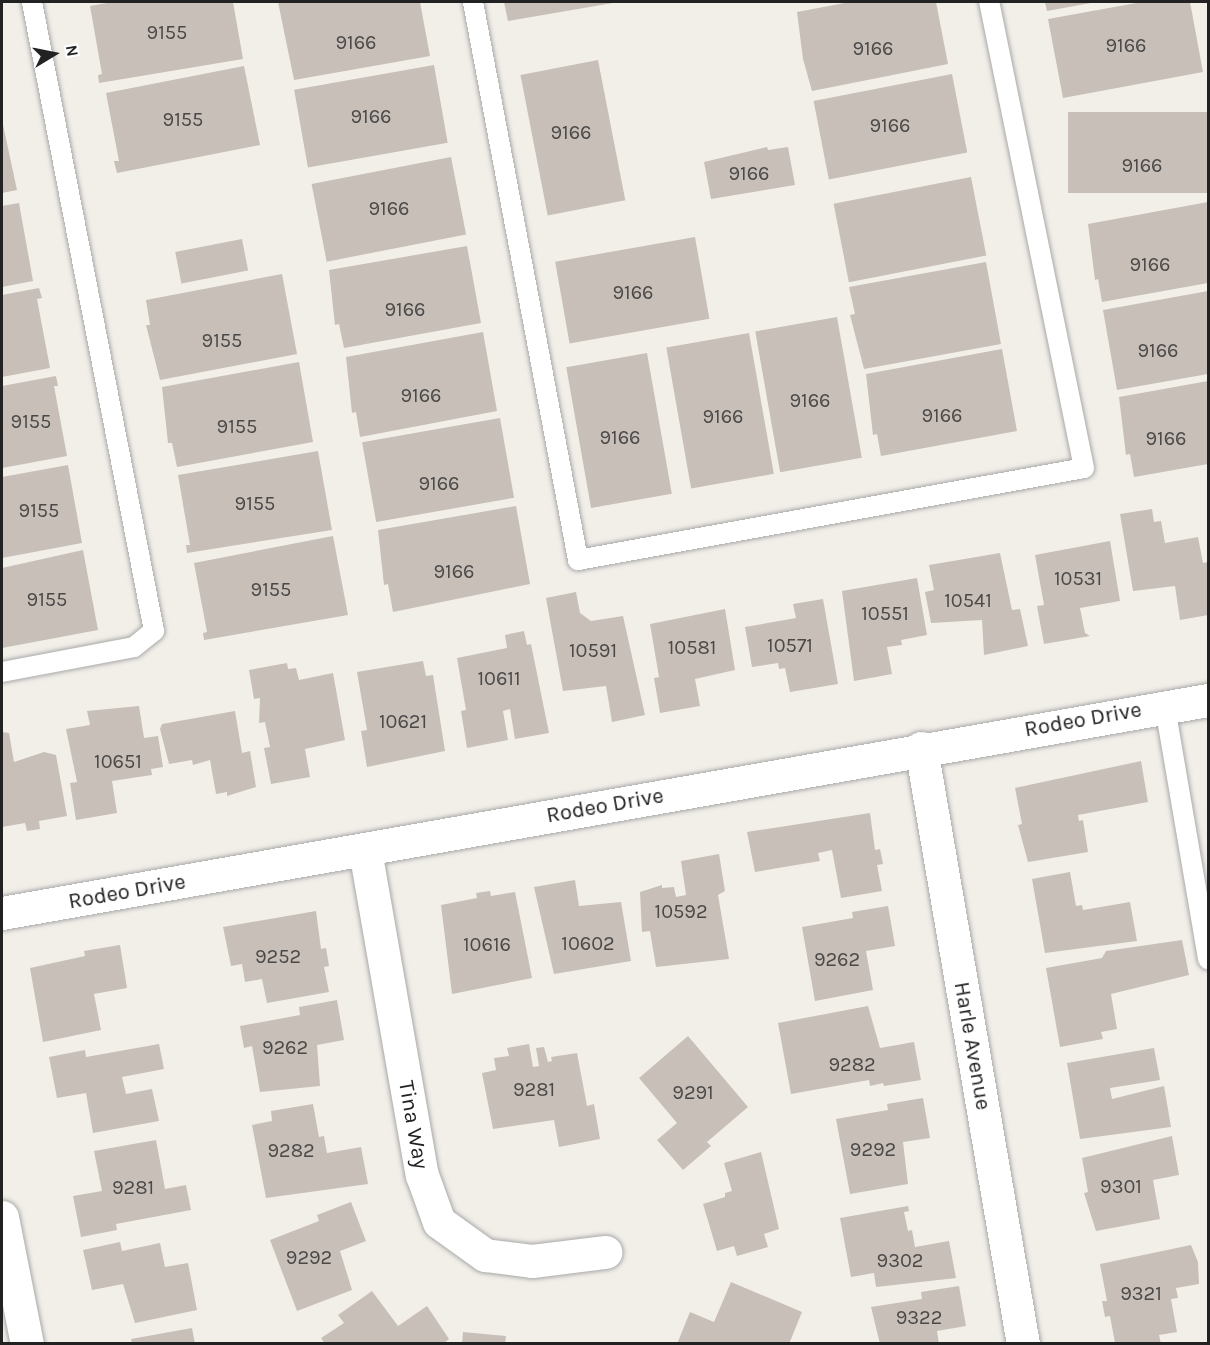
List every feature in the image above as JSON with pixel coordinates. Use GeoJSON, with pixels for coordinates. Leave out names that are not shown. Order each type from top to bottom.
{"type":"FeatureCollection","features":[{"type":"Feature","properties":{"kind":"street","name":"Rodeo Drive"},"geometry":{"type":"LineString","coordinates":[[2,913],[365,850],[921,748],[1209,700]]}},
{"type":"Feature","properties":{"kind":"street","name":"Harle Avenue"},"geometry":{"type":"LineString","coordinates":[[921,748],[1023,1344]]}},
{"type":"Feature","properties":{"kind":"street","name":"Tina Way"},"geometry":{"type":"LineString","coordinates":[[365,850],[422,1175],[439,1222],[486,1255],[532,1261],[605,1252]]}},
{"type":"Feature","properties":{"kind":"street"},"geometry":{"type":"LineString","coordinates":[[2,1217],[27,1344]]}},
{"type":"Feature","properties":{"kind":"lane"},"geometry":{"type":"LineString","coordinates":[[2,672],[134,647],[154,631],[32,2]]}},
{"type":"Feature","properties":{"kind":"lane"},"geometry":{"type":"LineString","coordinates":[[473,2],[579,560],[1084,468],[989,2]]}},
{"type":"Feature","properties":{"kind":"lane"},"geometry":{"type":"LineString","coordinates":[[1166,707],[1209,959]]}},
{"type":"Feature","properties":{"kind":"building"},"geometry":{"type":"Polygon","coordinates":[[[113,2],[233,2],[243,59],[99,83],[98,75],[102,74],[90,6],[113,2]]]}},
{"type":"Feature","properties":{"kind":"building"},"geometry":{"type":"Polygon","coordinates":[[[278,2],[420,2],[430,56],[294,80],[278,2]]]}},
{"type":"Feature","properties":{"kind":"building"},"geometry":{"type":"Polygon","coordinates":[[[504,2],[613,2],[613,3],[508,21],[504,2]]]}},
{"type":"Feature","properties":{"kind":"building"},"geometry":{"type":"Polygon","coordinates":[[[850,2],[936,2],[948,64],[812,91],[803,59],[797,12],[850,2]]]}},
{"type":"Feature","properties":{"kind":"building"},"geometry":{"type":"Polygon","coordinates":[[[1045,2],[1090,2],[1091,3],[1047,11],[1045,2]]]}},
{"type":"Feature","properties":{"kind":"building"},"geometry":{"type":"Polygon","coordinates":[[[1142,2],[1190,2],[1203,72],[1063,98],[1048,19],[1142,2]]]}},
{"type":"Feature","properties":{"kind":"building"},"geometry":{"type":"Polygon","coordinates":[[[598,60],[625,200],[548,215],[520,75],[598,60]]]}},
{"type":"Feature","properties":{"kind":"building"},"geometry":{"type":"Polygon","coordinates":[[[434,65],[448,143],[308,167],[294,90],[434,65]]]}},
{"type":"Feature","properties":{"kind":"building"},"geometry":{"type":"Polygon","coordinates":[[[244,66],[260,145],[117,173],[114,161],[119,161],[106,93],[244,66]]]}},
{"type":"Feature","properties":{"kind":"building"},"geometry":{"type":"Polygon","coordinates":[[[952,74],[967,153],[829,179],[814,101],[952,74]]]}},
{"type":"Feature","properties":{"kind":"building"},"geometry":{"type":"Polygon","coordinates":[[[1068,112],[1208,112],[1208,193],[1068,193],[1068,112]]]}},
{"type":"Feature","properties":{"kind":"building"},"geometry":{"type":"Polygon","coordinates":[[[2,120],[17,190],[2,193],[2,120]]]}},
{"type":"Feature","properties":{"kind":"building"},"geometry":{"type":"Polygon","coordinates":[[[767,147],[768,150],[788,147],[795,185],[711,199],[704,162],[767,147]]]}},
{"type":"Feature","properties":{"kind":"building"},"geometry":{"type":"Polygon","coordinates":[[[451,157],[466,235],[327,262],[312,184],[451,157]]]}},
{"type":"Feature","properties":{"kind":"building"},"geometry":{"type":"Polygon","coordinates":[[[971,177],[986,256],[849,282],[834,204],[971,177]]]}},
{"type":"Feature","properties":{"kind":"building"},"geometry":{"type":"Polygon","coordinates":[[[1208,202],[1208,283],[1102,302],[1098,279],[1095,280],[1088,224],[1208,202]]]}},
{"type":"Feature","properties":{"kind":"building"},"geometry":{"type":"Polygon","coordinates":[[[19,203],[33,281],[2,287],[2,206],[19,203]]]}},
{"type":"Feature","properties":{"kind":"building"},"geometry":{"type":"Polygon","coordinates":[[[695,237],[709,319],[570,343],[555,262],[695,237]]]}},
{"type":"Feature","properties":{"kind":"building"},"geometry":{"type":"Polygon","coordinates":[[[242,239],[248,270],[181,283],[175,252],[242,239]]]}},
{"type":"Feature","properties":{"kind":"building"},"geometry":{"type":"Polygon","coordinates":[[[467,246],[481,323],[344,348],[339,324],[335,325],[329,270],[467,246]]]}},
{"type":"Feature","properties":{"kind":"building"},"geometry":{"type":"Polygon","coordinates":[[[986,262],[1001,344],[864,369],[850,315],[855,314],[849,287],[986,262]]]}},
{"type":"Feature","properties":{"kind":"building"},"geometry":{"type":"Polygon","coordinates":[[[282,274],[297,354],[160,380],[146,325],[150,325],[146,300],[282,274]]]}},
{"type":"Feature","properties":{"kind":"building"},"geometry":{"type":"Polygon","coordinates":[[[39,288],[42,298],[37,299],[50,368],[2,377],[2,295],[39,288]]]}},
{"type":"Feature","properties":{"kind":"building"},"geometry":{"type":"Polygon","coordinates":[[[1208,291],[1208,374],[1117,390],[1103,310],[1208,291]]]}},
{"type":"Feature","properties":{"kind":"building"},"geometry":{"type":"Polygon","coordinates":[[[837,317],[862,458],[780,472],[755,331],[837,317]]]}},
{"type":"Feature","properties":{"kind":"building"},"geometry":{"type":"Polygon","coordinates":[[[483,332],[497,411],[360,437],[356,412],[352,413],[346,357],[483,332]]]}},
{"type":"Feature","properties":{"kind":"building"},"geometry":{"type":"Polygon","coordinates":[[[749,333],[774,474],[691,488],[666,348],[749,333]]]}},
{"type":"Feature","properties":{"kind":"building"},"geometry":{"type":"Polygon","coordinates":[[[1002,349],[1017,431],[881,456],[877,434],[873,435],[866,374],[1002,349]]]}},
{"type":"Feature","properties":{"kind":"building"},"geometry":{"type":"Polygon","coordinates":[[[647,353],[672,494],[591,508],[566,367],[647,353]]]}},
{"type":"Feature","properties":{"kind":"building"},"geometry":{"type":"Polygon","coordinates":[[[299,362],[313,442],[177,467],[172,443],[168,443],[162,387],[299,362]]]}},
{"type":"Feature","properties":{"kind":"building"},"geometry":{"type":"Polygon","coordinates":[[[56,376],[58,386],[54,386],[67,456],[2,468],[2,386],[56,376]]]}},
{"type":"Feature","properties":{"kind":"building"},"geometry":{"type":"Polygon","coordinates":[[[1208,381],[1208,464],[1134,477],[1130,454],[1126,455],[1119,397],[1208,381]]]}},
{"type":"Feature","properties":{"kind":"building"},"geometry":{"type":"Polygon","coordinates":[[[500,418],[514,498],[376,522],[362,442],[500,418]]]}},
{"type":"Feature","properties":{"kind":"building"},"geometry":{"type":"Polygon","coordinates":[[[318,451],[332,530],[187,553],[186,545],[190,545],[178,475],[318,451]]]}},
{"type":"Feature","properties":{"kind":"building"},"geometry":{"type":"Polygon","coordinates":[[[68,465],[82,543],[2,558],[2,477],[68,465]]]}},
{"type":"Feature","properties":{"kind":"building"},"geometry":{"type":"Polygon","coordinates":[[[516,506],[530,584],[393,612],[388,584],[384,585],[378,530],[516,506]]]}},
{"type":"Feature","properties":{"kind":"building"},"geometry":{"type":"Polygon","coordinates":[[[1152,509],[1154,522],[1161,521],[1165,543],[1198,537],[1203,563],[1208,562],[1208,615],[1180,620],[1175,586],[1133,591],[1120,514],[1152,509]]]}},
{"type":"Feature","properties":{"kind":"building"},"geometry":{"type":"Polygon","coordinates":[[[333,536],[348,615],[204,640],[203,633],[207,632],[194,563],[333,536]]]}},
{"type":"Feature","properties":{"kind":"building"},"geometry":{"type":"Polygon","coordinates":[[[1110,541],[1120,601],[1080,608],[1085,633],[1090,636],[1044,644],[1037,606],[1044,605],[1035,555],[1110,541]]]}},
{"type":"Feature","properties":{"kind":"building"},"geometry":{"type":"Polygon","coordinates":[[[83,550],[98,630],[2,648],[2,568],[83,550]]]}},
{"type":"Feature","properties":{"kind":"building"},"geometry":{"type":"Polygon","coordinates":[[[1000,553],[1012,610],[1020,609],[1028,646],[984,655],[982,620],[931,623],[925,592],[934,590],[929,565],[1000,553]]]}},
{"type":"Feature","properties":{"kind":"building"},"geometry":{"type":"Polygon","coordinates":[[[917,578],[927,635],[901,640],[902,645],[887,647],[892,674],[854,681],[842,591],[917,578]]]}},
{"type":"Feature","properties":{"kind":"building"},"geometry":{"type":"Polygon","coordinates":[[[576,592],[580,613],[591,621],[623,616],[645,715],[612,722],[606,686],[563,691],[546,598],[576,592]]]}},
{"type":"Feature","properties":{"kind":"building"},"geometry":{"type":"Polygon","coordinates":[[[823,599],[838,684],[790,692],[785,668],[779,669],[778,663],[752,667],[745,627],[796,618],[793,604],[823,599]]]}},
{"type":"Feature","properties":{"kind":"building"},"geometry":{"type":"Polygon","coordinates":[[[725,609],[735,670],[695,679],[700,706],[660,713],[654,678],[659,677],[650,624],[725,609]]]}},
{"type":"Feature","properties":{"kind":"building"},"geometry":{"type":"Polygon","coordinates":[[[524,631],[527,645],[531,644],[549,733],[515,739],[510,709],[503,711],[508,740],[467,748],[461,711],[466,710],[457,658],[507,648],[505,635],[524,631]]]}},
{"type":"Feature","properties":{"kind":"building"},"geometry":{"type":"Polygon","coordinates":[[[423,661],[426,676],[433,675],[445,751],[367,767],[361,731],[367,730],[357,672],[423,661]]]}},
{"type":"Feature","properties":{"kind":"building"},"geometry":{"type":"Polygon","coordinates":[[[287,663],[288,669],[296,668],[299,680],[333,673],[345,740],[305,749],[310,777],[271,784],[264,748],[270,747],[265,722],[259,723],[260,698],[254,699],[249,670],[287,663]]]}},
{"type":"Feature","properties":{"kind":"building"},"geometry":{"type":"Polygon","coordinates":[[[139,706],[144,738],[158,736],[163,767],[151,769],[152,775],[112,781],[117,813],[76,820],[70,783],[77,782],[66,729],[90,725],[87,711],[139,706]]]}},
{"type":"Feature","properties":{"kind":"building"},"geometry":{"type":"Polygon","coordinates":[[[235,711],[242,753],[250,751],[256,787],[227,796],[227,792],[216,794],[210,760],[193,765],[192,760],[169,764],[160,729],[162,724],[235,711]]]}},
{"type":"Feature","properties":{"kind":"building"},"geometry":{"type":"Polygon","coordinates":[[[2,732],[9,733],[14,762],[44,752],[56,755],[67,816],[39,821],[40,829],[27,831],[25,823],[2,827],[2,732]]]}},
{"type":"Feature","properties":{"kind":"building"},"geometry":{"type":"Polygon","coordinates":[[[1141,761],[1148,802],[1078,815],[1079,821],[1083,820],[1088,852],[1028,862],[1018,825],[1022,824],[1015,788],[1141,761]]]}},
{"type":"Feature","properties":{"kind":"building"},"geometry":{"type":"Polygon","coordinates":[[[870,813],[875,850],[880,849],[883,864],[877,865],[882,891],[841,898],[832,850],[818,853],[820,861],[755,872],[747,832],[870,813]]]}},
{"type":"Feature","properties":{"kind":"building"},"geometry":{"type":"Polygon","coordinates":[[[719,854],[725,891],[718,895],[729,959],[656,967],[650,931],[642,932],[640,892],[662,885],[662,888],[674,887],[676,897],[686,895],[681,861],[719,854]]]}},
{"type":"Feature","properties":{"kind":"building"},"geometry":{"type":"Polygon","coordinates":[[[1070,872],[1076,906],[1082,905],[1083,910],[1130,902],[1137,941],[1045,953],[1032,879],[1070,872]]]}},
{"type":"Feature","properties":{"kind":"building"},"geometry":{"type":"Polygon","coordinates":[[[575,880],[579,906],[621,902],[631,961],[554,974],[534,887],[575,880]]]}},
{"type":"Feature","properties":{"kind":"building"},"geometry":{"type":"Polygon","coordinates":[[[490,891],[491,896],[515,892],[532,978],[452,994],[441,905],[477,898],[476,893],[490,891]]]}},
{"type":"Feature","properties":{"kind":"building"},"geometry":{"type":"Polygon","coordinates":[[[888,906],[895,946],[866,951],[873,990],[815,1001],[802,927],[853,918],[852,912],[888,906]]]}},
{"type":"Feature","properties":{"kind":"building"},"geometry":{"type":"Polygon","coordinates":[[[316,911],[321,949],[326,948],[329,966],[324,967],[329,992],[267,1003],[262,979],[245,982],[242,964],[231,966],[223,927],[316,911]]]}},
{"type":"Feature","properties":{"kind":"building"},"geometry":{"type":"Polygon","coordinates":[[[1182,940],[1189,975],[1111,994],[1117,1029],[1101,1032],[1103,1039],[1060,1047],[1046,968],[1102,958],[1106,951],[1182,940]]]}},
{"type":"Feature","properties":{"kind":"building"},"geometry":{"type":"Polygon","coordinates":[[[120,945],[127,988],[94,994],[101,1030],[43,1042],[30,968],[85,956],[84,951],[120,945]]]}},
{"type":"Feature","properties":{"kind":"building"},"geometry":{"type":"Polygon","coordinates":[[[337,1000],[344,1040],[317,1045],[320,1086],[260,1092],[252,1046],[244,1048],[240,1026],[300,1015],[299,1007],[337,1000]]]}},
{"type":"Feature","properties":{"kind":"building"},"geometry":{"type":"Polygon","coordinates":[[[868,1006],[880,1048],[914,1042],[921,1080],[870,1086],[869,1080],[791,1094],[778,1023],[868,1006]]]}},
{"type":"Feature","properties":{"kind":"building"},"geometry":{"type":"Polygon","coordinates":[[[688,1036],[748,1107],[707,1142],[711,1146],[683,1170],[657,1140],[677,1123],[639,1078],[688,1036]]]}},
{"type":"Feature","properties":{"kind":"building"},"geometry":{"type":"Polygon","coordinates":[[[159,1044],[164,1069],[122,1077],[126,1094],[152,1089],[159,1121],[93,1133],[86,1093],[57,1098],[49,1057],[85,1050],[86,1057],[159,1044]]]}},
{"type":"Feature","properties":{"kind":"building"},"geometry":{"type":"Polygon","coordinates":[[[529,1044],[533,1067],[539,1066],[536,1048],[544,1047],[548,1062],[552,1061],[551,1057],[577,1053],[587,1106],[594,1104],[600,1139],[559,1147],[554,1120],[493,1129],[482,1073],[496,1070],[494,1058],[509,1056],[507,1048],[529,1044]]]}},
{"type":"Feature","properties":{"kind":"building"},"geometry":{"type":"Polygon","coordinates":[[[1154,1048],[1160,1080],[1110,1088],[1112,1099],[1164,1086],[1171,1127],[1080,1139],[1067,1063],[1154,1048]]]}},
{"type":"Feature","properties":{"kind":"building"},"geometry":{"type":"Polygon","coordinates":[[[923,1098],[930,1138],[903,1142],[908,1184],[850,1194],[836,1119],[888,1110],[887,1104],[923,1098]]]}},
{"type":"Feature","properties":{"kind":"building"},"geometry":{"type":"Polygon","coordinates":[[[313,1104],[319,1137],[324,1136],[327,1153],[361,1147],[368,1184],[266,1198],[252,1125],[272,1121],[271,1111],[313,1104]]]}},
{"type":"Feature","properties":{"kind":"building"},"geometry":{"type":"Polygon","coordinates":[[[1172,1136],[1179,1175],[1153,1180],[1160,1219],[1096,1231],[1084,1193],[1088,1192],[1082,1158],[1172,1136]]]}},
{"type":"Feature","properties":{"kind":"building"},"geometry":{"type":"Polygon","coordinates":[[[156,1140],[165,1189],[186,1185],[191,1210],[116,1224],[117,1230],[81,1237],[73,1196],[102,1191],[94,1151],[156,1140]]]}},
{"type":"Feature","properties":{"kind":"building"},"geometry":{"type":"Polygon","coordinates":[[[761,1152],[779,1229],[764,1234],[768,1247],[737,1256],[734,1246],[717,1251],[703,1204],[725,1197],[725,1193],[732,1191],[724,1163],[761,1152]]]}},
{"type":"Feature","properties":{"kind":"building"},"geometry":{"type":"Polygon","coordinates":[[[351,1202],[366,1241],[340,1251],[352,1290],[297,1311],[270,1240],[319,1221],[317,1215],[351,1202]]]}},
{"type":"Feature","properties":{"kind":"building"},"geometry":{"type":"Polygon","coordinates":[[[908,1206],[909,1211],[904,1212],[908,1231],[912,1230],[915,1247],[949,1241],[956,1278],[876,1287],[874,1273],[851,1277],[840,1218],[908,1206]]]}},
{"type":"Feature","properties":{"kind":"building"},"geometry":{"type":"Polygon","coordinates":[[[120,1242],[122,1251],[160,1243],[165,1267],[188,1263],[197,1310],[135,1323],[123,1284],[92,1290],[83,1250],[120,1242]]]}},
{"type":"Feature","properties":{"kind":"building"},"geometry":{"type":"Polygon","coordinates":[[[1191,1245],[1198,1262],[1199,1284],[1176,1288],[1178,1298],[1171,1299],[1177,1332],[1159,1335],[1161,1344],[1115,1343],[1110,1316],[1105,1317],[1102,1301],[1107,1301],[1100,1264],[1191,1245]]]}},
{"type":"Feature","properties":{"kind":"building"},"geometry":{"type":"Polygon","coordinates":[[[731,1282],[802,1312],[789,1344],[677,1344],[690,1312],[714,1322],[731,1282]]]}},
{"type":"Feature","properties":{"kind":"building"},"geometry":{"type":"Polygon","coordinates":[[[959,1286],[966,1326],[937,1331],[939,1344],[880,1344],[871,1307],[922,1299],[921,1292],[959,1286]]]}},
{"type":"Feature","properties":{"kind":"building"},"geometry":{"type":"Polygon","coordinates":[[[372,1291],[398,1326],[427,1306],[449,1339],[443,1344],[325,1344],[321,1338],[344,1323],[338,1315],[372,1291]]]}},
{"type":"Feature","properties":{"kind":"building"},"geometry":{"type":"Polygon","coordinates":[[[192,1328],[195,1344],[132,1344],[131,1339],[192,1328]]]}},
{"type":"Feature","properties":{"kind":"building"},"geometry":{"type":"Polygon","coordinates":[[[463,1332],[506,1336],[505,1344],[462,1344],[463,1332]]]}}]}
